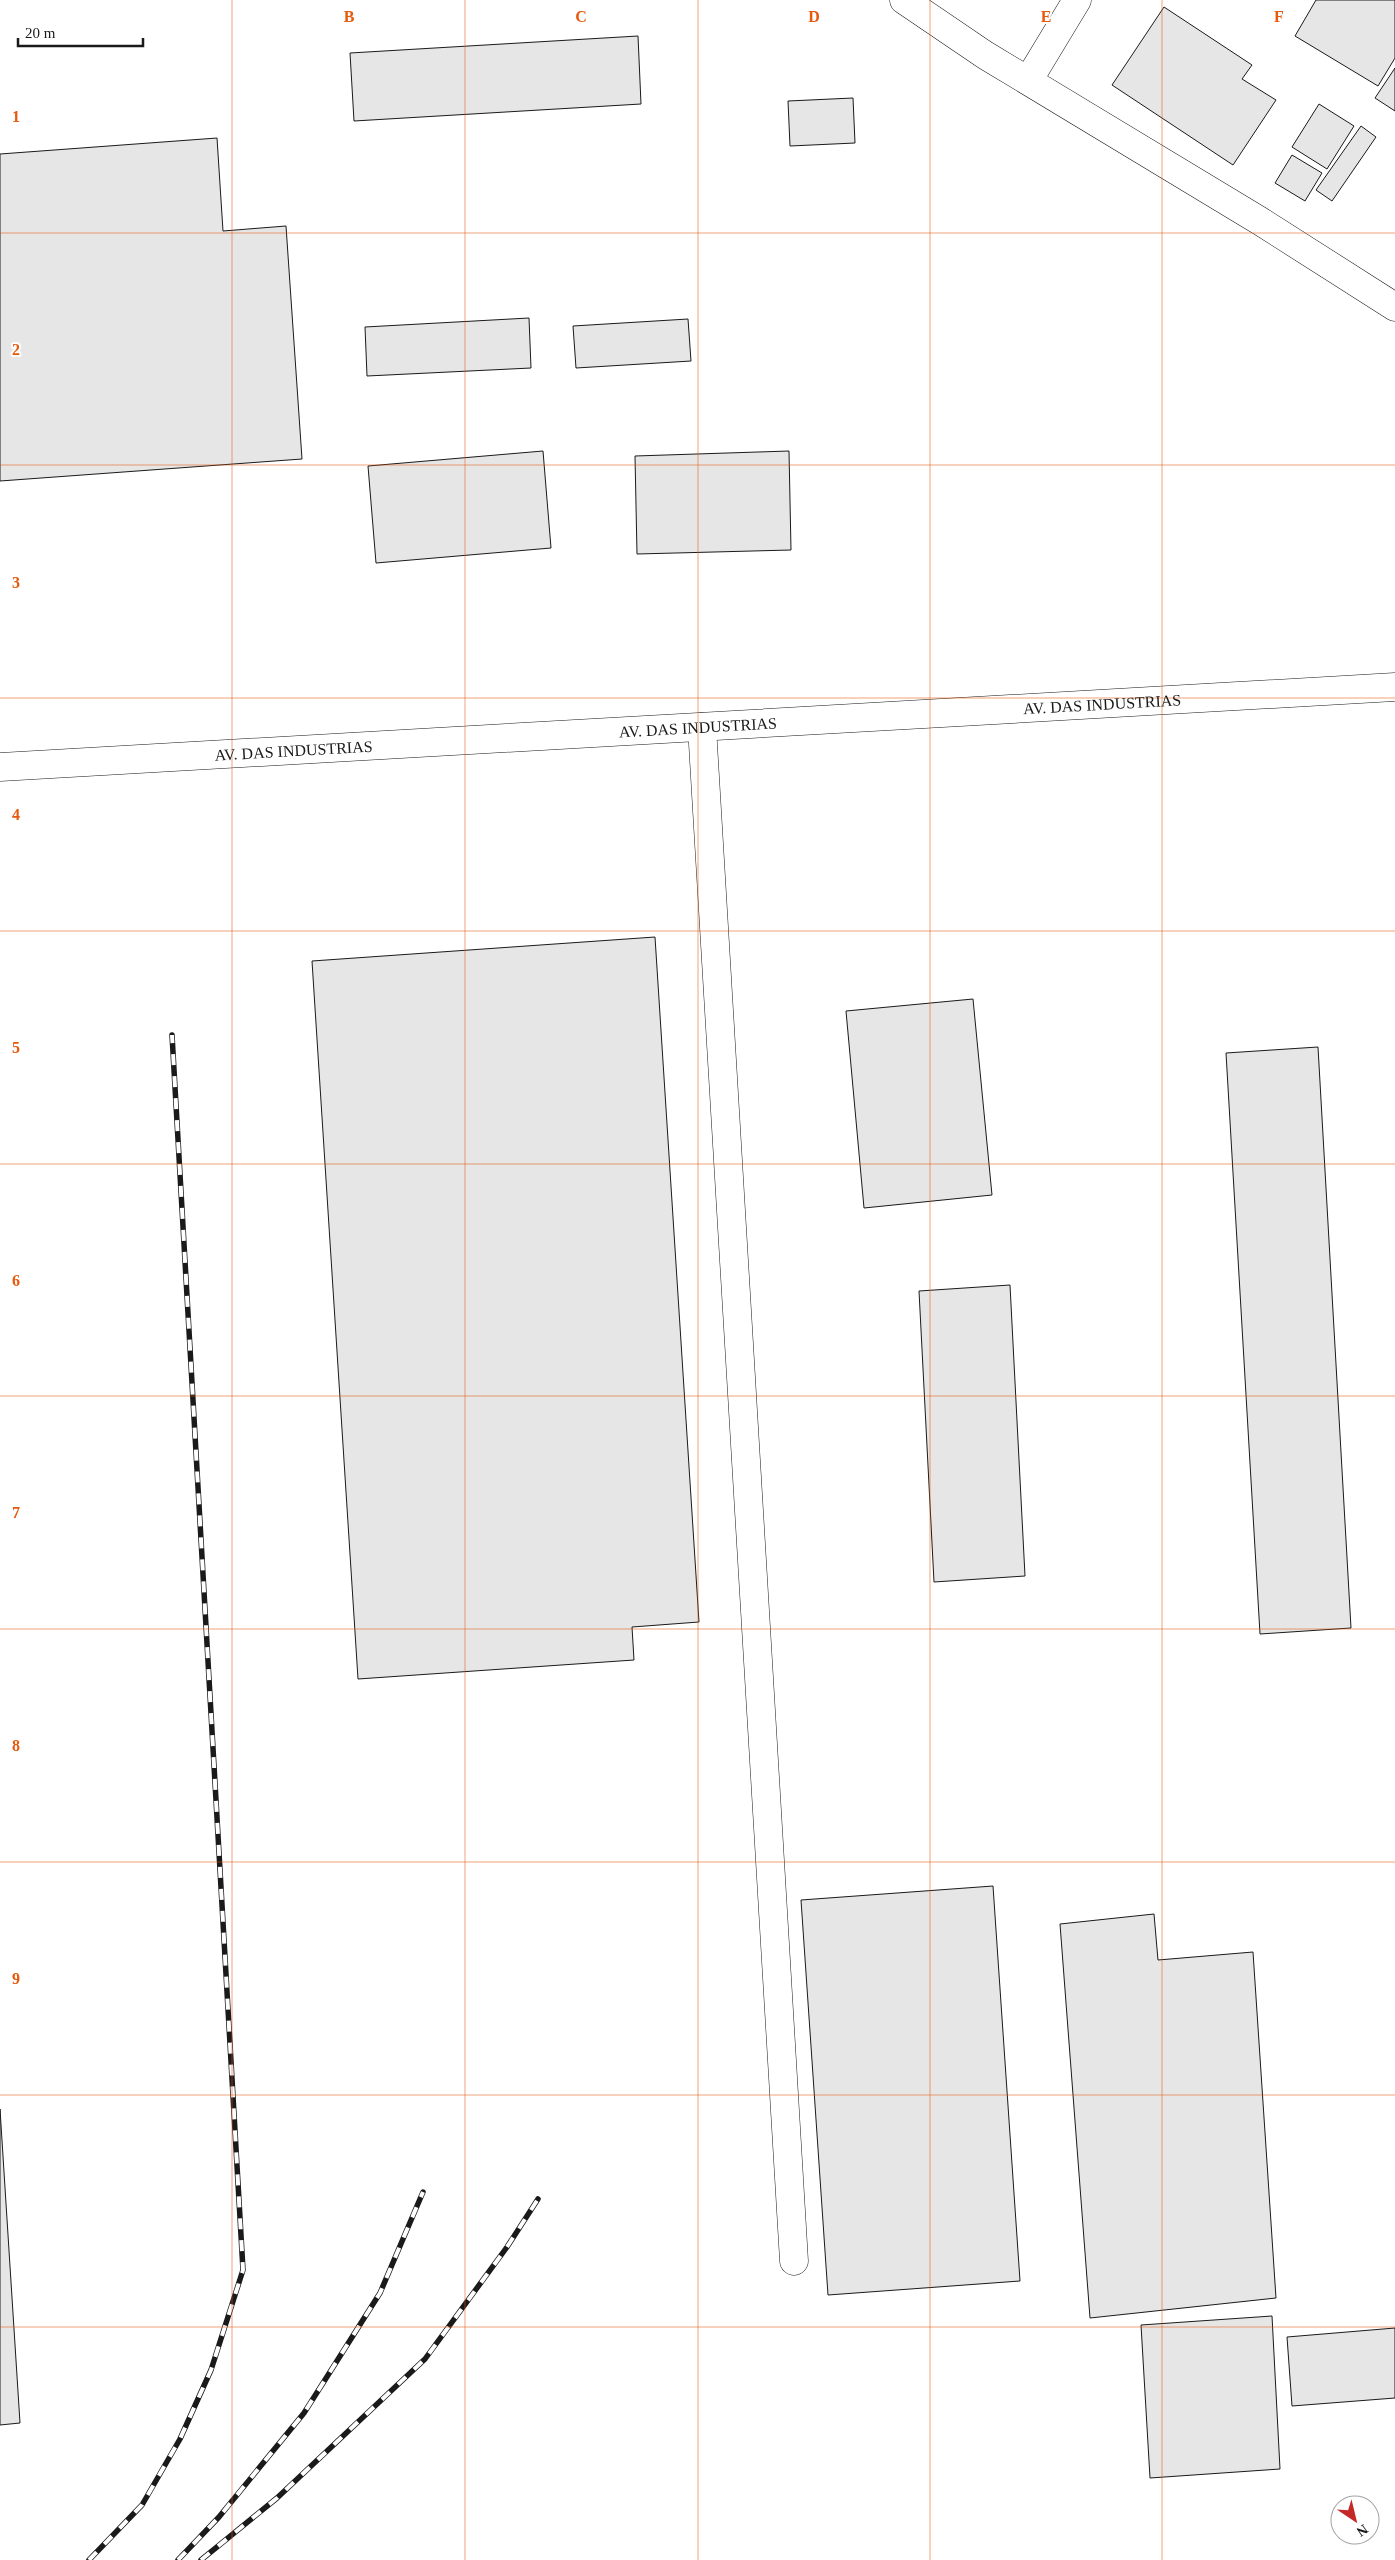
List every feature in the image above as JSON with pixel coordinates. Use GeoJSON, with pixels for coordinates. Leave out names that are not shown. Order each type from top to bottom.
{"type":"FeatureCollection","features":[{"type":"Feature","properties":{"kind":"street"},"geometry":{"type":"LineString","coordinates":[[904,0],[984,55],[1260,221],[1395,307]]}},
{"type":"Feature","properties":{"kind":"street"},"geometry":{"type":"LineString","coordinates":[[1028,81],[1077,0]]}},
{"type":"Feature","properties":{"kind":"street","name":"AV. DAS INDUSTRIAS"},"geometry":{"type":"LineString","coordinates":[[0,767],[1395,687]]}},
{"type":"Feature","properties":{"kind":"street"},"geometry":{"type":"LineString","coordinates":[[702,726],[794,2261]]}},
{"type":"Feature","properties":{"kind":"building"},"geometry":{"type":"Polygon","coordinates":[[[1316,0],[1395,0],[1395,58],[1378,86],[1295,36],[1316,0]]]}},
{"type":"Feature","properties":{"kind":"building"},"geometry":{"type":"Polygon","coordinates":[[[1164,7],[1252,65],[1242,79],[1276,100],[1233,165],[1112,85],[1164,7]]]}},
{"type":"Feature","properties":{"kind":"building"},"geometry":{"type":"Polygon","coordinates":[[[638,36],[641,104],[354,121],[350,53],[638,36]]]}},
{"type":"Feature","properties":{"kind":"building"},"geometry":{"type":"Polygon","coordinates":[[[1395,68],[1395,111],[1375,98],[1395,68]]]}},
{"type":"Feature","properties":{"kind":"building"},"geometry":{"type":"Polygon","coordinates":[[[853,98],[855,143],[790,146],[788,101],[853,98]]]}},
{"type":"Feature","properties":{"kind":"building"},"geometry":{"type":"Polygon","coordinates":[[[1319,104],[1354,126],[1327,169],[1292,147],[1319,104]]]}},
{"type":"Feature","properties":{"kind":"building"},"geometry":{"type":"Polygon","coordinates":[[[1361,126],[1376,137],[1332,201],[1316,190],[1361,126]]]}},
{"type":"Feature","properties":{"kind":"building"},"geometry":{"type":"Polygon","coordinates":[[[217,138],[223,231],[286,226],[302,459],[0,481],[0,154],[217,138]]]}},
{"type":"Feature","properties":{"kind":"building"},"geometry":{"type":"Polygon","coordinates":[[[1292,155],[1322,173],[1305,201],[1275,183],[1292,155]]]}},
{"type":"Feature","properties":{"kind":"building"},"geometry":{"type":"Polygon","coordinates":[[[529,318],[531,368],[367,376],[365,327],[529,318]]]}},
{"type":"Feature","properties":{"kind":"building"},"geometry":{"type":"Polygon","coordinates":[[[688,319],[691,361],[576,368],[573,326],[688,319]]]}},
{"type":"Feature","properties":{"kind":"building"},"geometry":{"type":"Polygon","coordinates":[[[543,451],[551,548],[376,563],[368,466],[543,451]]]}},
{"type":"Feature","properties":{"kind":"building"},"geometry":{"type":"Polygon","coordinates":[[[789,451],[791,550],[637,554],[635,456],[789,451]]]}},
{"type":"Feature","properties":{"kind":"building"},"geometry":{"type":"Polygon","coordinates":[[[655,937],[699,1622],[632,1627],[634,1660],[358,1679],[312,961],[655,937]]]}},
{"type":"Feature","properties":{"kind":"building"},"geometry":{"type":"Polygon","coordinates":[[[973,999],[992,1195],[864,1208],[846,1011],[973,999]]]}},
{"type":"Feature","properties":{"kind":"building"},"geometry":{"type":"Polygon","coordinates":[[[1318,1047],[1351,1628],[1260,1634],[1226,1053],[1318,1047]]]}},
{"type":"Feature","properties":{"kind":"building"},"geometry":{"type":"Polygon","coordinates":[[[1010,1285],[1025,1576],[934,1582],[919,1291],[1010,1285]]]}},
{"type":"Feature","properties":{"kind":"building"},"geometry":{"type":"Polygon","coordinates":[[[993,1886],[1020,2281],[828,2295],[801,1900],[993,1886]]]}},
{"type":"Feature","properties":{"kind":"building"},"geometry":{"type":"Polygon","coordinates":[[[1154,1914],[1158,1960],[1253,1952],[1276,2298],[1090,2318],[1060,1924],[1154,1914]]]}},
{"type":"Feature","properties":{"kind":"building"},"geometry":{"type":"Polygon","coordinates":[[[0,2109],[20,2423],[0,2425],[0,2109]]]}},
{"type":"Feature","properties":{"kind":"building"},"geometry":{"type":"Polygon","coordinates":[[[1272,2316],[1280,2469],[1150,2478],[1141,2325],[1272,2316]]]}},
{"type":"Feature","properties":{"kind":"building"},"geometry":{"type":"Polygon","coordinates":[[[1395,2328],[1395,2398],[1292,2406],[1287,2337],[1395,2328]]]}},
{"type":"Feature","properties":{"kind":"railway"},"geometry":{"type":"LineString","coordinates":[[89,2560],[142,2505],[180,2439],[211,2370],[243,2270],[172,1035]]}},
{"type":"Feature","properties":{"kind":"railway"},"geometry":{"type":"LineString","coordinates":[[178,2560],[219,2517],[304,2413],[380,2293],[423,2192]]}},
{"type":"Feature","properties":{"kind":"railway"},"geometry":{"type":"LineString","coordinates":[[201,2560],[277,2498],[425,2359],[507,2247],[538,2199]]}}]}
